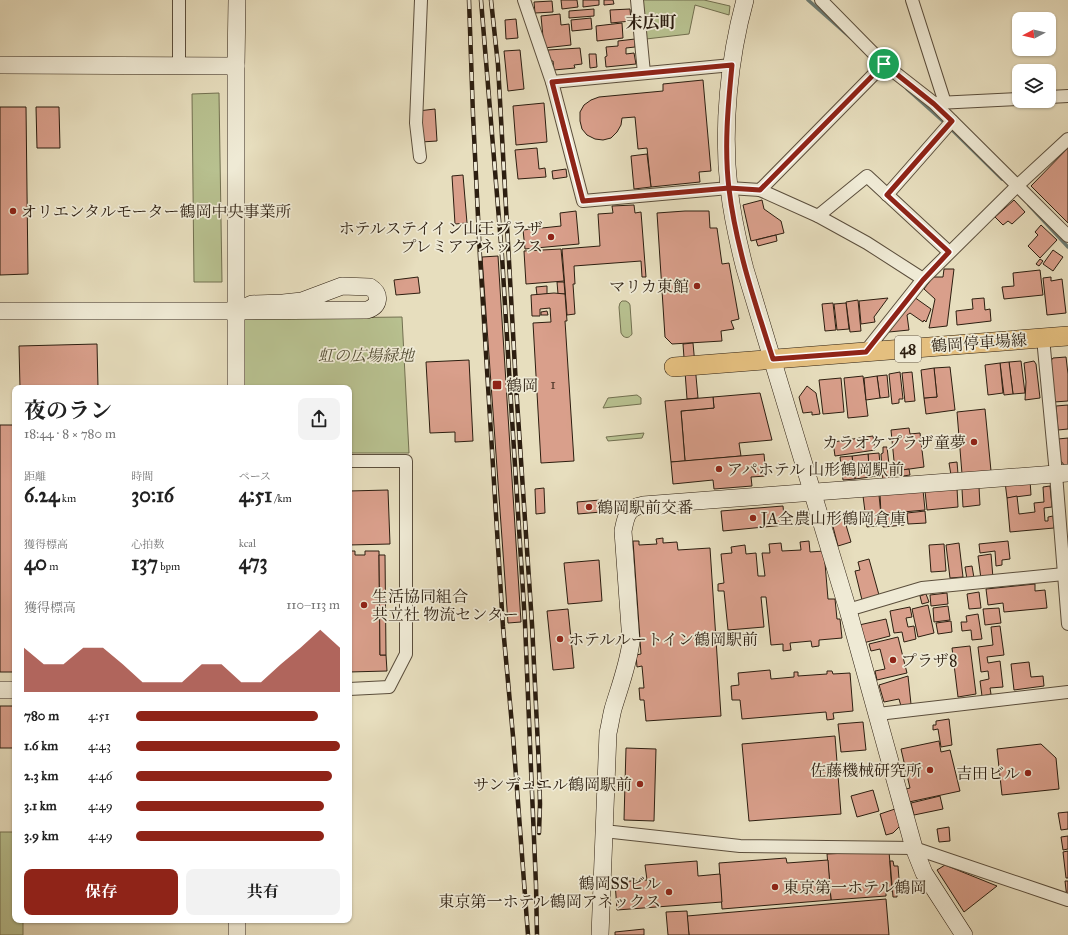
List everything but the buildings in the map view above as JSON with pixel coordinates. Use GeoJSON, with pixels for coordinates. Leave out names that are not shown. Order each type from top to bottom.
{"type":"FeatureCollection","features":[{"type":"Feature","properties":{"kind":"main road","name":"鶴岡停車場線"},"geometry":{"type":"LineString","coordinates":[[674,367],[1068,336]]}},
{"type":"Feature","properties":{"kind":"street"},"geometry":{"type":"LineString","coordinates":[[179,0],[179,66]]}},
{"type":"Feature","properties":{"kind":"street"},"geometry":{"type":"LineString","coordinates":[[236,385],[237,0]]}},
{"type":"Feature","properties":{"kind":"street"},"geometry":{"type":"LineString","coordinates":[[420,157],[416,123],[421,0]]}},
{"type":"Feature","properties":{"kind":"street"},"geometry":{"type":"LineString","coordinates":[[524,0],[552,82],[583,201],[729,188],[760,190],[818,216],[867,244],[923,280]]}},
{"type":"Feature","properties":{"kind":"street"},"geometry":{"type":"LineString","coordinates":[[637,0],[644,73]]}},
{"type":"Feature","properties":{"kind":"street"},"geometry":{"type":"LineString","coordinates":[[745,0],[740,18],[732,65],[726,135],[729,188],[734,222],[745,269],[848,610],[914,848],[924,873],[964,935]]}},
{"type":"Feature","properties":{"kind":"street"},"geometry":{"type":"LineString","coordinates":[[821,0],[884,64],[940,103],[1012,99]]}},
{"type":"Feature","properties":{"kind":"street"},"geometry":{"type":"LineString","coordinates":[[912,0],[940,103],[952,121],[1068,236]]}},
{"type":"Feature","properties":{"kind":"street"},"geometry":{"type":"LineString","coordinates":[[760,190],[884,64]]}},
{"type":"Feature","properties":{"kind":"street"},"geometry":{"type":"LineString","coordinates":[[0,65],[236,66]]}},
{"type":"Feature","properties":{"kind":"street"},"geometry":{"type":"LineString","coordinates":[[552,82],[732,65]]}},
{"type":"Feature","properties":{"kind":"street"},"geometry":{"type":"LineString","coordinates":[[1056,97],[1068,96]]}},
{"type":"Feature","properties":{"kind":"street"},"geometry":{"type":"LineString","coordinates":[[887,195],[952,121]]}},
{"type":"Feature","properties":{"kind":"street"},"geometry":{"type":"LineString","coordinates":[[866,352],[923,280],[949,252],[1068,139]]}},
{"type":"Feature","properties":{"kind":"street"},"geometry":{"type":"LineString","coordinates":[[818,216],[867,176],[949,252]]}},
{"type":"Feature","properties":{"kind":"street"},"geometry":{"type":"LineString","coordinates":[[0,311],[367,310],[375,306],[378,298],[377,293],[370,287],[342,286],[302,301],[252,304],[236,310]]}},
{"type":"Feature","properties":{"kind":"street"},"geometry":{"type":"LineString","coordinates":[[1043,338],[1062,473],[1064,574],[1068,624]]}},
{"type":"Feature","properties":{"kind":"street"},"geometry":{"type":"LineString","coordinates":[[352,461],[406,461],[406,654],[389,688],[352,689]]}},
{"type":"Feature","properties":{"kind":"street"},"geometry":{"type":"LineString","coordinates":[[600,935],[608,733],[630,652],[623,531],[625,520],[629,512],[634,508],[643,505],[1062,473]]}},
{"type":"Feature","properties":{"kind":"street"},"geometry":{"type":"LineString","coordinates":[[848,610],[922,588],[1064,574]]}},
{"type":"Feature","properties":{"kind":"street"},"geometry":{"type":"LineString","coordinates":[[0,690],[12,690]]}},
{"type":"Feature","properties":{"kind":"street"},"geometry":{"type":"LineString","coordinates":[[878,714],[1068,692]]}},
{"type":"Feature","properties":{"kind":"street"},"geometry":{"type":"LineString","coordinates":[[604,831],[740,846],[914,848],[1068,900]]}},
{"type":"Feature","properties":{"kind":"street"},"geometry":{"type":"LineString","coordinates":[[237,923],[238,935]]}},
{"type":"Feature","properties":{"kind":"green space"},"geometry":{"type":"Polygon","coordinates":[[[643,0],[704,0],[730,6],[729,15],[695,5],[689,34],[646,39],[643,0]]]}},
{"type":"Feature","properties":{"kind":"green space"},"geometry":{"type":"Polygon","coordinates":[[[219,93],[222,282],[194,282],[192,94],[219,93]]]}},
{"type":"Feature","properties":{"kind":"green space"},"geometry":{"type":"Polygon","coordinates":[[[622,301],[626,301],[630,305],[632,334],[629,337],[624,337],[621,333],[619,307],[622,301]]]}},
{"type":"Feature","properties":{"kind":"green space","name":"虹の広場緑地"},"geometry":{"type":"Polygon","coordinates":[[[402,317],[409,453],[352,453],[352,385],[243,385],[243,319],[402,317]]]}},
{"type":"Feature","properties":{"kind":"green space"},"geometry":{"type":"Polygon","coordinates":[[[637,395],[641,398],[641,404],[603,408],[608,398],[637,395]]]}},
{"type":"Feature","properties":{"kind":"green space"},"geometry":{"type":"Polygon","coordinates":[[[644,433],[642,438],[608,441],[606,437],[644,433]]]}},
{"type":"Feature","properties":{"kind":"green space"},"geometry":{"type":"Polygon","coordinates":[[[0,832],[12,832],[12,923],[23,923],[23,935],[0,935],[0,832]]]}},
{"type":"Feature","properties":{"kind":"waterway"},"geometry":{"type":"LineString","coordinates":[[808,0],[851,38]]}},
{"type":"Feature","properties":{"kind":"waterway"},"geometry":{"type":"LineString","coordinates":[[907,89],[945,123],[1002,179]]}},
{"type":"Feature","properties":{"kind":"waterway"},"geometry":{"type":"LineString","coordinates":[[1029,205],[1068,247]]}},
{"type":"Feature","properties":{"kind":"railway"},"geometry":{"type":"LineString","coordinates":[[469,0],[480,257],[503,627],[528,935]]}},
{"type":"Feature","properties":{"kind":"railway"},"geometry":{"type":"LineString","coordinates":[[481,0],[502,256],[525,623],[537,935]]}},
{"type":"Feature","properties":{"kind":"railway"},"geometry":{"type":"LineString","coordinates":[[491,0],[498,65],[516,386],[532,624],[539,767],[539,833]]}},
{"type":"Feature","properties":{"kind":"place","name":"オリエンタルモーター鶴岡中央事業所"},"geometry":{"type":"Point","coordinates":[13,211]}},
{"type":"Feature","properties":{"kind":"place","name":"ホテルステイイン山王プラザ プレミアアネックス"},"geometry":{"type":"Point","coordinates":[551,237]}},
{"type":"Feature","properties":{"kind":"place","name":"マリカ東館"},"geometry":{"type":"Point","coordinates":[697,286]}},
{"type":"Feature","properties":{"kind":"place","name":"鶴岡"},"geometry":{"type":"Point","coordinates":[497,385]}},
{"type":"Feature","properties":{"kind":"place","name":"カラオケプラザ童夢"},"geometry":{"type":"Point","coordinates":[974,442]}},
{"type":"Feature","properties":{"kind":"place","name":"アパホテル 山形鶴岡駅前"},"geometry":{"type":"Point","coordinates":[719,469]}},
{"type":"Feature","properties":{"kind":"place","name":"鶴岡駅前交番"},"geometry":{"type":"Point","coordinates":[589,507]}},
{"type":"Feature","properties":{"kind":"place","name":"JA全農山形鶴岡倉庫"},"geometry":{"type":"Point","coordinates":[753,518]}},
{"type":"Feature","properties":{"kind":"place","name":"生活協同組合 共立社 物流センター"},"geometry":{"type":"Point","coordinates":[364,605]}},
{"type":"Feature","properties":{"kind":"place","name":"ホテルルートイン鶴岡駅前"},"geometry":{"type":"Point","coordinates":[560,639]}},
{"type":"Feature","properties":{"kind":"place","name":"プラザ8"},"geometry":{"type":"Point","coordinates":[893,660]}},
{"type":"Feature","properties":{"kind":"place","name":"佐藤機械研究所"},"geometry":{"type":"Point","coordinates":[930,770]}},
{"type":"Feature","properties":{"kind":"place","name":"吉田ビル"},"geometry":{"type":"Point","coordinates":[1028,773]}},
{"type":"Feature","properties":{"kind":"place","name":"サンデュエル鶴岡駅前"},"geometry":{"type":"Point","coordinates":[640,784]}},
{"type":"Feature","properties":{"kind":"place","name":"東京第一ホテル鶴岡"},"geometry":{"type":"Point","coordinates":[775,887]}},
{"type":"Feature","properties":{"kind":"place","name":"鶴岡SSビル 東京第一ホテル鶴岡アネックス"},"geometry":{"type":"Point","coordinates":[669,892]}},
{"type":"Feature","properties":{"kind":"district","name":"末広町"},"geometry":{"type":"Point","coordinates":[651,22]}},
{"type":"Feature","properties":{"kind":"route"},"geometry":{"type":"LineString","coordinates":[[884,64],[760,190],[729,188],[583,201],[552,82],[732,65],[726,135],[729,188],[734,222],[745,269],[773,359],[866,352],[923,280],[949,252],[887,195],[952,121],[934,104],[884,64]]}}]}
